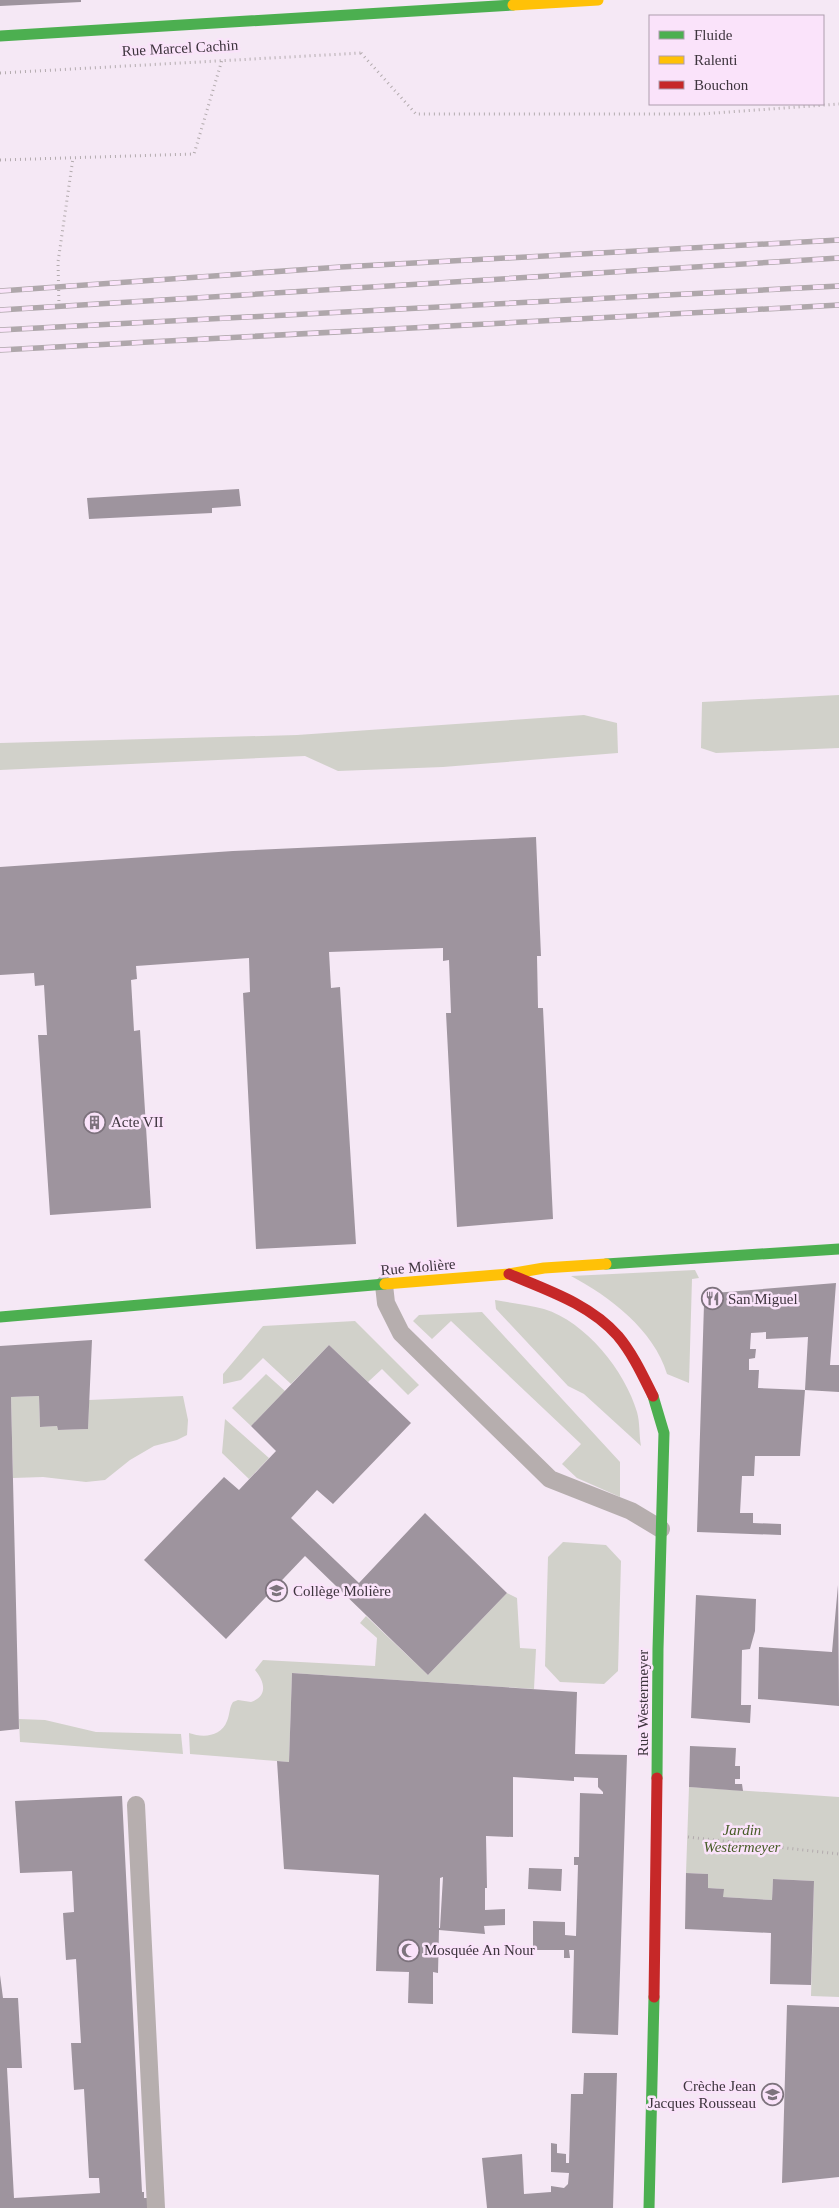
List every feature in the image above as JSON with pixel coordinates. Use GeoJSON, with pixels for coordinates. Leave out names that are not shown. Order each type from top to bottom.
{"type":"FeatureCollection","features":[{"type":"Feature","properties":{"kind":"main road","name":"Rue Marcel Cachin"},"geometry":{"type":"LineString","coordinates":[[0,36],[598,0]]}},
{"type":"Feature","properties":{"kind":"main road","name":"Rue Molière"},"geometry":{"type":"LineString","coordinates":[[0,1317],[508,1274],[544,1268],[839,1249]]}},
{"type":"Feature","properties":{"kind":"main road","name":"Rue Westermeyer"},"geometry":{"type":"LineString","coordinates":[[508,1274],[563,1296],[595,1316],[618,1336],[637,1364],[654,1398],[664,1433],[658,1649],[657,1843],[649,2208]]}},
{"type":"Feature","properties":{"kind":"lane"},"geometry":{"type":"LineString","coordinates":[[384,1285],[386,1303],[401,1333],[550,1479],[631,1512],[661,1529]]}},
{"type":"Feature","properties":{"kind":"lane"},"geometry":{"type":"LineString","coordinates":[[136,1805],[156,2208]]}},
{"type":"Feature","properties":{"kind":"path"},"geometry":{"type":"LineString","coordinates":[[0,160],[194,154],[222,60],[227,22]]}},
{"type":"Feature","properties":{"kind":"path","name":"Rue Marcel Cachin"},"geometry":{"type":"LineString","coordinates":[[0,73],[361,53],[416,114],[701,114],[839,104]]}},
{"type":"Feature","properties":{"kind":"path"},"geometry":{"type":"LineString","coordinates":[[59,306],[58,262],[73,158]]}},
{"type":"Feature","properties":{"kind":"path"},"geometry":{"type":"LineString","coordinates":[[657,1843],[682,1837],[839,1854]]}},
{"type":"Feature","properties":{"kind":"green space"},"geometry":{"type":"Polygon","coordinates":[[[839,695],[839,748],[716,753],[701,748],[702,702],[839,695]]]}},
{"type":"Feature","properties":{"kind":"green space"},"geometry":{"type":"Polygon","coordinates":[[[584,715],[617,723],[618,753],[443,767],[338,771],[305,756],[0,770],[0,743],[297,735],[584,715]]]}},
{"type":"Feature","properties":{"kind":"green space"},"geometry":{"type":"Polygon","coordinates":[[[695,1270],[699,1278],[692,1279],[689,1383],[667,1374],[661,1358],[652,1343],[641,1329],[615,1304],[571,1276],[695,1270]]]}},
{"type":"Feature","properties":{"kind":"green space"},"geometry":{"type":"Polygon","coordinates":[[[495,1300],[544,1309],[560,1315],[589,1336],[613,1365],[631,1396],[638,1416],[641,1446],[584,1394],[568,1386],[496,1309],[495,1300]]]}},
{"type":"Feature","properties":{"kind":"green space"},"geometry":{"type":"Polygon","coordinates":[[[482,1312],[620,1462],[620,1497],[577,1478],[562,1464],[581,1444],[451,1321],[432,1339],[413,1321],[419,1315],[482,1312]]]}},
{"type":"Feature","properties":{"kind":"green space"},"geometry":{"type":"Polygon","coordinates":[[[355,1321],[419,1385],[408,1395],[382,1369],[368,1382],[329,1345],[291,1384],[263,1358],[241,1380],[223,1384],[223,1374],[263,1326],[355,1321]]]}},
{"type":"Feature","properties":{"kind":"green space"},"geometry":{"type":"Polygon","coordinates":[[[266,1374],[285,1391],[251,1426],[232,1408],[266,1374]]]}},
{"type":"Feature","properties":{"kind":"green space"},"geometry":{"type":"Polygon","coordinates":[[[39,1396],[40,1427],[57,1426],[58,1430],[88,1429],[89,1400],[183,1396],[188,1420],[187,1435],[177,1440],[154,1446],[130,1460],[105,1480],[86,1482],[43,1477],[13,1478],[11,1397],[39,1396]]]}},
{"type":"Feature","properties":{"kind":"green space"},"geometry":{"type":"Polygon","coordinates":[[[225,1419],[269,1458],[249,1479],[222,1453],[225,1419]]]}},
{"type":"Feature","properties":{"kind":"green space"},"geometry":{"type":"Polygon","coordinates":[[[563,1542],[606,1545],[621,1561],[618,1671],[604,1684],[560,1682],[545,1666],[548,1557],[563,1542]]]}},
{"type":"Feature","properties":{"kind":"green space"},"geometry":{"type":"Polygon","coordinates":[[[507,1593],[517,1598],[520,1648],[536,1649],[534,1689],[292,1673],[289,1762],[190,1754],[189,1733],[206,1736],[216,1733],[224,1726],[233,1702],[238,1700],[251,1702],[260,1696],[263,1684],[255,1670],[263,1660],[375,1666],[377,1638],[360,1623],[366,1616],[428,1675],[507,1593]]]}},
{"type":"Feature","properties":{"kind":"green space"},"geometry":{"type":"Polygon","coordinates":[[[19,1719],[45,1720],[96,1732],[181,1734],[183,1754],[20,1742],[19,1719]]]}},
{"type":"Feature","properties":{"kind":"green space","name":"Jardin Westermeyer"},"geometry":{"type":"Polygon","coordinates":[[[689,1787],[839,1797],[839,1997],[811,1996],[814,1881],[773,1879],[772,1900],[723,1897],[723,1889],[708,1888],[708,1874],[686,1873],[689,1787]]]}},
{"type":"Feature","properties":{"kind":"building"},"geometry":{"type":"Polygon","coordinates":[[[0,0],[81,0],[81,2],[0,6],[0,0]]]}},
{"type":"Feature","properties":{"kind":"building"},"geometry":{"type":"Polygon","coordinates":[[[239,489],[241,506],[212,508],[212,513],[89,519],[87,498],[239,489]]]}},
{"type":"Feature","properties":{"kind":"building","name":"Acte VII"},"geometry":{"type":"Polygon","coordinates":[[[536,837],[541,956],[537,956],[538,1008],[543,1008],[553,1219],[457,1227],[446,1013],[451,1013],[449,960],[443,961],[443,948],[329,952],[331,988],[340,987],[356,1244],[256,1249],[243,993],[250,992],[249,958],[136,966],[137,979],[131,980],[134,1031],[140,1030],[151,1208],[50,1215],[38,1035],[47,1035],[44,985],[35,986],[34,973],[0,975],[0,867],[233,851],[536,837]]]}},
{"type":"Feature","properties":{"kind":"building"},"geometry":{"type":"Polygon","coordinates":[[[836,1283],[830,1365],[839,1365],[839,1392],[805,1390],[800,1456],[755,1456],[754,1476],[742,1476],[740,1513],[753,1513],[753,1523],[781,1524],[781,1535],[697,1532],[704,1304],[714,1293],[836,1283]],[[766,1332],[751,1333],[750,1349],[756,1349],[755,1358],[749,1359],[749,1370],[759,1370],[758,1388],[805,1390],[808,1337],[766,1339],[766,1332]]]}},
{"type":"Feature","properties":{"kind":"building"},"geometry":{"type":"Polygon","coordinates":[[[92,1340],[88,1429],[58,1430],[57,1426],[40,1427],[39,1396],[11,1397],[19,1729],[0,1731],[0,1346],[92,1340]]]}},
{"type":"Feature","properties":{"kind":"building"},"geometry":{"type":"Polygon","coordinates":[[[329,1345],[411,1423],[333,1504],[317,1490],[291,1518],[359,1583],[425,1513],[507,1593],[428,1675],[305,1556],[226,1639],[144,1560],[224,1477],[239,1490],[276,1451],[251,1426],[329,1345]]]}},
{"type":"Feature","properties":{"kind":"building"},"geometry":{"type":"Polygon","coordinates":[[[838,1585],[839,1706],[758,1699],[759,1647],[832,1652],[838,1585]]]}},
{"type":"Feature","properties":{"kind":"building"},"geometry":{"type":"Polygon","coordinates":[[[696,1595],[756,1599],[755,1631],[750,1649],[742,1650],[741,1705],[751,1705],[750,1723],[691,1718],[696,1595]]]}},
{"type":"Feature","properties":{"kind":"building"},"geometry":{"type":"Polygon","coordinates":[[[292,1673],[577,1692],[575,1754],[627,1755],[618,2035],[572,2033],[574,1950],[569,1950],[570,1958],[564,1958],[564,1950],[533,1950],[533,1921],[565,1922],[565,1935],[576,1936],[578,1865],[574,1865],[574,1857],[579,1857],[580,1793],[603,1794],[598,1787],[598,1778],[574,1777],[574,1781],[513,1777],[513,1837],[486,1836],[487,1888],[485,1888],[485,1910],[505,1909],[505,1925],[484,1926],[485,1934],[439,1930],[438,1973],[433,1972],[433,2004],[408,2003],[409,1972],[376,1971],[379,1875],[284,1869],[277,1761],[289,1762],[292,1673]],[[443,1877],[440,1878],[440,1928],[443,1877]]]}},
{"type":"Feature","properties":{"kind":"building"},"geometry":{"type":"Polygon","coordinates":[[[690,1746],[736,1748],[735,1766],[740,1766],[740,1779],[735,1779],[735,1784],[742,1784],[743,1791],[689,1787],[690,1746]]]}},
{"type":"Feature","properties":{"kind":"building"},"geometry":{"type":"Polygon","coordinates":[[[122,1796],[142,2192],[144,2192],[144,2198],[150,2198],[151,2208],[0,2208],[0,1975],[3,1998],[18,1998],[22,2068],[7,2068],[14,2198],[100,2193],[99,2178],[89,2178],[84,2089],[74,2090],[71,2043],[81,2043],[76,1959],[66,1960],[63,1913],[74,1912],[72,1871],[20,1873],[15,1801],[122,1796]]]}},
{"type":"Feature","properties":{"kind":"building"},"geometry":{"type":"Polygon","coordinates":[[[529,1868],[562,1869],[561,1891],[528,1889],[529,1868]]]}},
{"type":"Feature","properties":{"kind":"building"},"geometry":{"type":"Polygon","coordinates":[[[686,1873],[708,1874],[708,1888],[724,1889],[723,1897],[772,1900],[773,1879],[814,1881],[811,1985],[770,1984],[771,1933],[685,1929],[686,1873]]]}},
{"type":"Feature","properties":{"kind":"building"},"geometry":{"type":"Polygon","coordinates":[[[787,2005],[839,2007],[839,2177],[782,2183],[787,2005]]]}},
{"type":"Feature","properties":{"kind":"building"},"geometry":{"type":"Polygon","coordinates":[[[584,2073],[617,2073],[613,2208],[487,2208],[482,2158],[522,2154],[524,2194],[551,2192],[551,2186],[564,2188],[568,2184],[569,2173],[551,2172],[551,2143],[557,2144],[557,2153],[566,2154],[566,2163],[569,2163],[571,2094],[583,2094],[584,2073]]]}},
{"type":"Feature","properties":{"kind":"railway"},"geometry":{"type":"LineString","coordinates":[[0,291],[341,267],[839,240]]}},
{"type":"Feature","properties":{"kind":"railway"},"geometry":{"type":"LineString","coordinates":[[0,310],[839,258]]}},
{"type":"Feature","properties":{"kind":"railway"},"geometry":{"type":"LineString","coordinates":[[0,330],[839,286]]}},
{"type":"Feature","properties":{"kind":"railway"},"geometry":{"type":"LineString","coordinates":[[0,350],[839,305]]}},
{"type":"Feature","properties":{"kind":"traffic: fast"},"geometry":{"type":"LineString","coordinates":[[0,36],[513,5]]}},
{"type":"Feature","properties":{"kind":"traffic: fast"},"geometry":{"type":"LineString","coordinates":[[606,1264],[839,1249]]}},
{"type":"Feature","properties":{"kind":"traffic: fast"},"geometry":{"type":"LineString","coordinates":[[0,1317],[385,1284]]}},
{"type":"Feature","properties":{"kind":"traffic: fast"},"geometry":{"type":"LineString","coordinates":[[653,1396],[664,1433],[658,1649],[657,1778]]}},
{"type":"Feature","properties":{"kind":"traffic: fast"},"geometry":{"type":"LineString","coordinates":[[649,2208],[654,1997]]}},
{"type":"Feature","properties":{"kind":"traffic: slow"},"geometry":{"type":"LineString","coordinates":[[513,5],[598,0]]}},
{"type":"Feature","properties":{"kind":"traffic: slow"},"geometry":{"type":"LineString","coordinates":[[385,1284],[509,1274],[544,1268],[606,1264]]}},
{"type":"Feature","properties":{"kind":"traffic: jam"},"geometry":{"type":"LineString","coordinates":[[509,1274],[567,1299],[607,1325],[628,1350],[653,1396]]}},
{"type":"Feature","properties":{"kind":"traffic: jam"},"geometry":{"type":"LineString","coordinates":[[654,1997],[657,1778]]}},
{"type":"Feature","properties":{"kind":"place","name":"Acte VII"},"geometry":{"type":"Point","coordinates":[95,1122]}},
{"type":"Feature","properties":{"kind":"place","name":"San Miguel"},"geometry":{"type":"Point","coordinates":[712,1299]}},
{"type":"Feature","properties":{"kind":"place","name":"Collège Molière"},"geometry":{"type":"Point","coordinates":[277,1591]}},
{"type":"Feature","properties":{"kind":"place","name":"Mosquée An Nour"},"geometry":{"type":"Point","coordinates":[408,1950]}},
{"type":"Feature","properties":{"kind":"place","name":"Crèche Jean Jacques Rousseau"},"geometry":{"type":"Point","coordinates":[772,2095]}}]}
